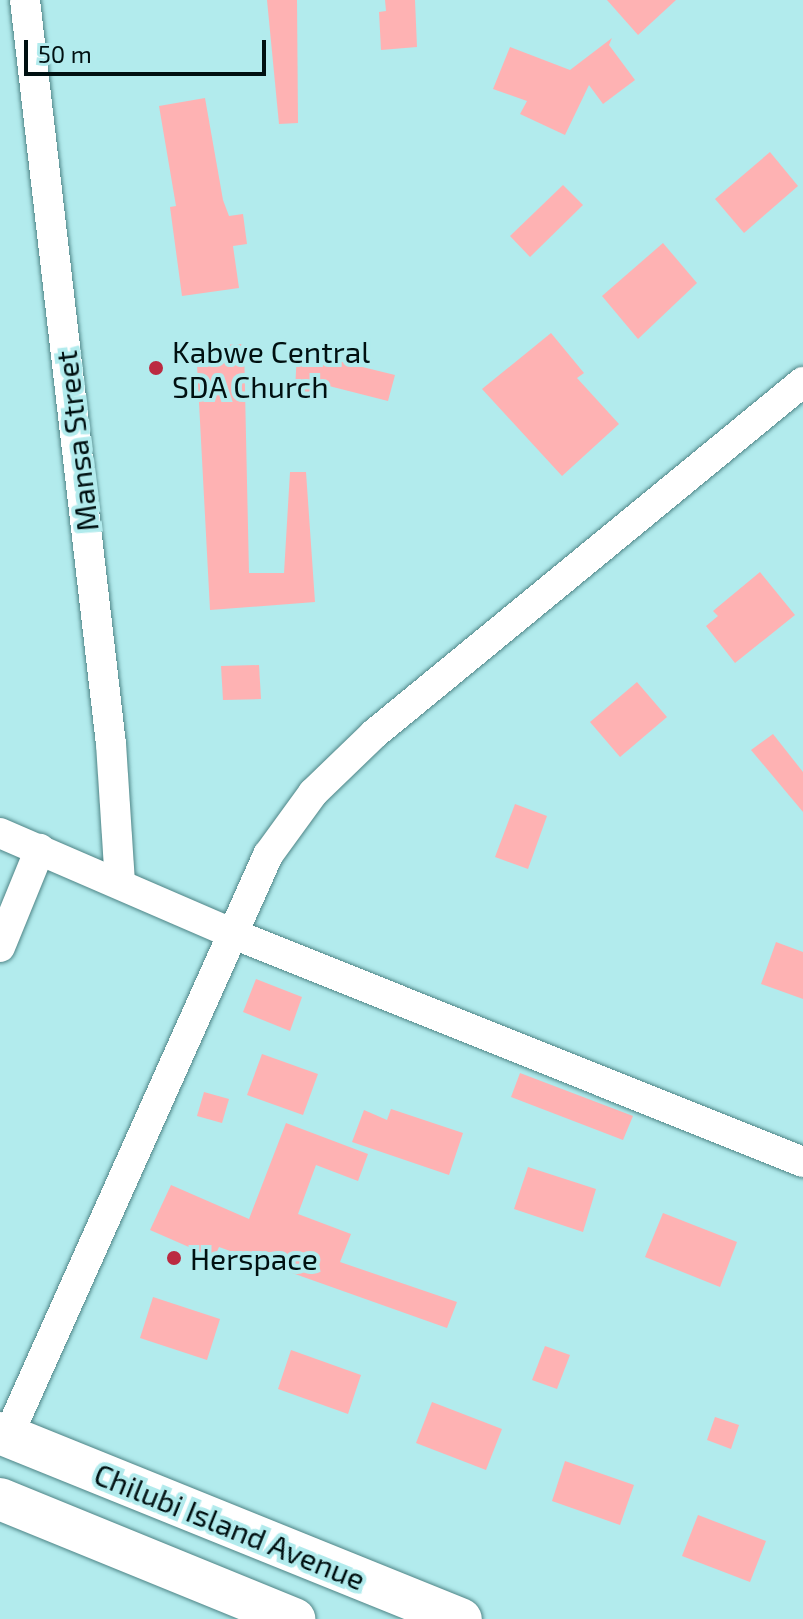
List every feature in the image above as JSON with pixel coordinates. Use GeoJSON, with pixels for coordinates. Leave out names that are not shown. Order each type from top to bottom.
{"type":"FeatureCollection","features":[{"type":"Feature","properties":{"kind":"street","name":"Mansa Street"},"geometry":{"type":"LineString","coordinates":[[25,0],[111,744],[120,883]]}},
{"type":"Feature","properties":{"kind":"street"},"geometry":{"type":"LineString","coordinates":[[4,1435],[236,935],[268,855],[313,793],[374,734],[803,382]]}},
{"type":"Feature","properties":{"kind":"street"},"geometry":{"type":"LineString","coordinates":[[0,833],[236,935],[803,1162]]}},
{"type":"Feature","properties":{"kind":"street"},"geometry":{"type":"LineString","coordinates":[[0,947],[40,849]]}},
{"type":"Feature","properties":{"kind":"street","name":"Chilubi Island Avenue"},"geometry":{"type":"LineString","coordinates":[[4,1435],[461,1619]]}},
{"type":"Feature","properties":{"kind":"street","name":"Chilubi Island Avenue"},"geometry":{"type":"LineString","coordinates":[[0,1499],[294,1619]]}},
{"type":"Feature","properties":{"kind":"building"},"geometry":{"type":"Polygon","coordinates":[[[267,0],[297,0],[298,123],[279,124],[267,0]]]}},
{"type":"Feature","properties":{"kind":"building"},"geometry":{"type":"Polygon","coordinates":[[[385,0],[415,0],[417,47],[381,50],[379,12],[386,11],[385,0]]]}},
{"type":"Feature","properties":{"kind":"building"},"geometry":{"type":"Polygon","coordinates":[[[607,0],[676,0],[638,35],[607,0]]]}},
{"type":"Feature","properties":{"kind":"building"},"geometry":{"type":"Polygon","coordinates":[[[612,38],[609,45],[635,80],[603,104],[589,85],[565,135],[520,114],[527,101],[493,89],[510,47],[570,70],[612,38]]]}},
{"type":"Feature","properties":{"kind":"building"},"geometry":{"type":"Polygon","coordinates":[[[205,98],[223,200],[229,216],[243,214],[247,244],[233,246],[239,288],[182,296],[170,207],[176,206],[159,106],[205,98]]]}},
{"type":"Feature","properties":{"kind":"building"},"geometry":{"type":"Polygon","coordinates":[[[770,152],[798,186],[744,233],[715,199],[770,152]]]}},
{"type":"Feature","properties":{"kind":"building"},"geometry":{"type":"Polygon","coordinates":[[[563,185],[583,205],[530,257],[510,236],[563,185]]]}},
{"type":"Feature","properties":{"kind":"building"},"geometry":{"type":"Polygon","coordinates":[[[663,243],[697,283],[638,339],[602,296],[663,243]]]}},
{"type":"Feature","properties":{"kind":"building"},"geometry":{"type":"Polygon","coordinates":[[[551,333],[584,373],[577,378],[619,424],[562,476],[482,389],[551,333]]]}},
{"type":"Feature","properties":{"kind":"building"},"geometry":{"type":"Polygon","coordinates":[[[244,344],[249,573],[284,573],[290,472],[306,472],[315,602],[210,610],[196,346],[244,344]]]}},
{"type":"Feature","properties":{"kind":"building"},"geometry":{"type":"Polygon","coordinates":[[[297,351],[339,354],[338,361],[395,375],[388,401],[329,386],[323,393],[295,391],[297,351]]]}},
{"type":"Feature","properties":{"kind":"building"},"geometry":{"type":"Polygon","coordinates":[[[760,572],[795,615],[735,663],[706,626],[718,616],[713,611],[760,572]]]}},
{"type":"Feature","properties":{"kind":"building"},"geometry":{"type":"Polygon","coordinates":[[[259,665],[261,699],[223,700],[221,666],[259,665]]]}},
{"type":"Feature","properties":{"kind":"building"},"geometry":{"type":"Polygon","coordinates":[[[637,682],[667,717],[620,757],[590,722],[637,682]]]}},
{"type":"Feature","properties":{"kind":"building"},"geometry":{"type":"Polygon","coordinates":[[[773,734],[803,772],[803,812],[751,750],[773,734]]]}},
{"type":"Feature","properties":{"kind":"building"},"geometry":{"type":"Polygon","coordinates":[[[515,804],[547,816],[528,869],[495,857],[515,804]]]}},
{"type":"Feature","properties":{"kind":"building"},"geometry":{"type":"Polygon","coordinates":[[[776,942],[803,952],[803,999],[761,984],[776,942]]]}},
{"type":"Feature","properties":{"kind":"building"},"geometry":{"type":"Polygon","coordinates":[[[256,979],[302,997],[290,1031],[243,1012],[256,979]]]}},
{"type":"Feature","properties":{"kind":"building"},"geometry":{"type":"Polygon","coordinates":[[[262,1054],[318,1074],[303,1115],[247,1095],[262,1054]]]}},
{"type":"Feature","properties":{"kind":"building"},"geometry":{"type":"Polygon","coordinates":[[[520,1073],[633,1116],[623,1140],[511,1097],[520,1073]]]}},
{"type":"Feature","properties":{"kind":"building"},"geometry":{"type":"Polygon","coordinates":[[[204,1092],[229,1099],[222,1123],[197,1116],[204,1092]]]}},
{"type":"Feature","properties":{"kind":"building"},"geometry":{"type":"Polygon","coordinates":[[[391,1109],[463,1133],[449,1175],[352,1142],[364,1110],[387,1120],[391,1109]]]}},
{"type":"Feature","properties":{"kind":"building"},"geometry":{"type":"Polygon","coordinates":[[[286,1123],[368,1154],[358,1181],[316,1165],[298,1214],[351,1234],[340,1262],[457,1302],[447,1328],[219,1247],[214,1258],[150,1230],[171,1185],[249,1219],[286,1123]]]}},
{"type":"Feature","properties":{"kind":"building"},"geometry":{"type":"Polygon","coordinates":[[[528,1167],[596,1189],[583,1232],[514,1209],[528,1167]]]}},
{"type":"Feature","properties":{"kind":"building"},"geometry":{"type":"Polygon","coordinates":[[[663,1213],[737,1242],[720,1287],[645,1257],[663,1213]]]}},
{"type":"Feature","properties":{"kind":"building"},"geometry":{"type":"Polygon","coordinates":[[[153,1297],[220,1319],[207,1360],[140,1338],[153,1297]]]}},
{"type":"Feature","properties":{"kind":"building"},"geometry":{"type":"Polygon","coordinates":[[[545,1346],[570,1355],[557,1389],[532,1380],[545,1346]]]}},
{"type":"Feature","properties":{"kind":"building"},"geometry":{"type":"Polygon","coordinates":[[[291,1350],[361,1375],[348,1414],[278,1389],[291,1350]]]}},
{"type":"Feature","properties":{"kind":"building"},"geometry":{"type":"Polygon","coordinates":[[[432,1402],[502,1429],[486,1470],[416,1443],[432,1402]]]}},
{"type":"Feature","properties":{"kind":"building"},"geometry":{"type":"Polygon","coordinates":[[[715,1417],[739,1425],[731,1449],[707,1440],[715,1417]]]}},
{"type":"Feature","properties":{"kind":"building"},"geometry":{"type":"Polygon","coordinates":[[[565,1461],[634,1485],[620,1525],[552,1501],[565,1461]]]}},
{"type":"Feature","properties":{"kind":"building"},"geometry":{"type":"Polygon","coordinates":[[[698,1515],[766,1541],[750,1582],[682,1556],[698,1515]]]}},
{"type":"Feature","properties":{"kind":"place","name":"Kabwe Central SDA Church"},"geometry":{"type":"Point","coordinates":[156,368]}},
{"type":"Feature","properties":{"kind":"place","name":"Herspace"},"geometry":{"type":"Point","coordinates":[174,1258]}}]}
